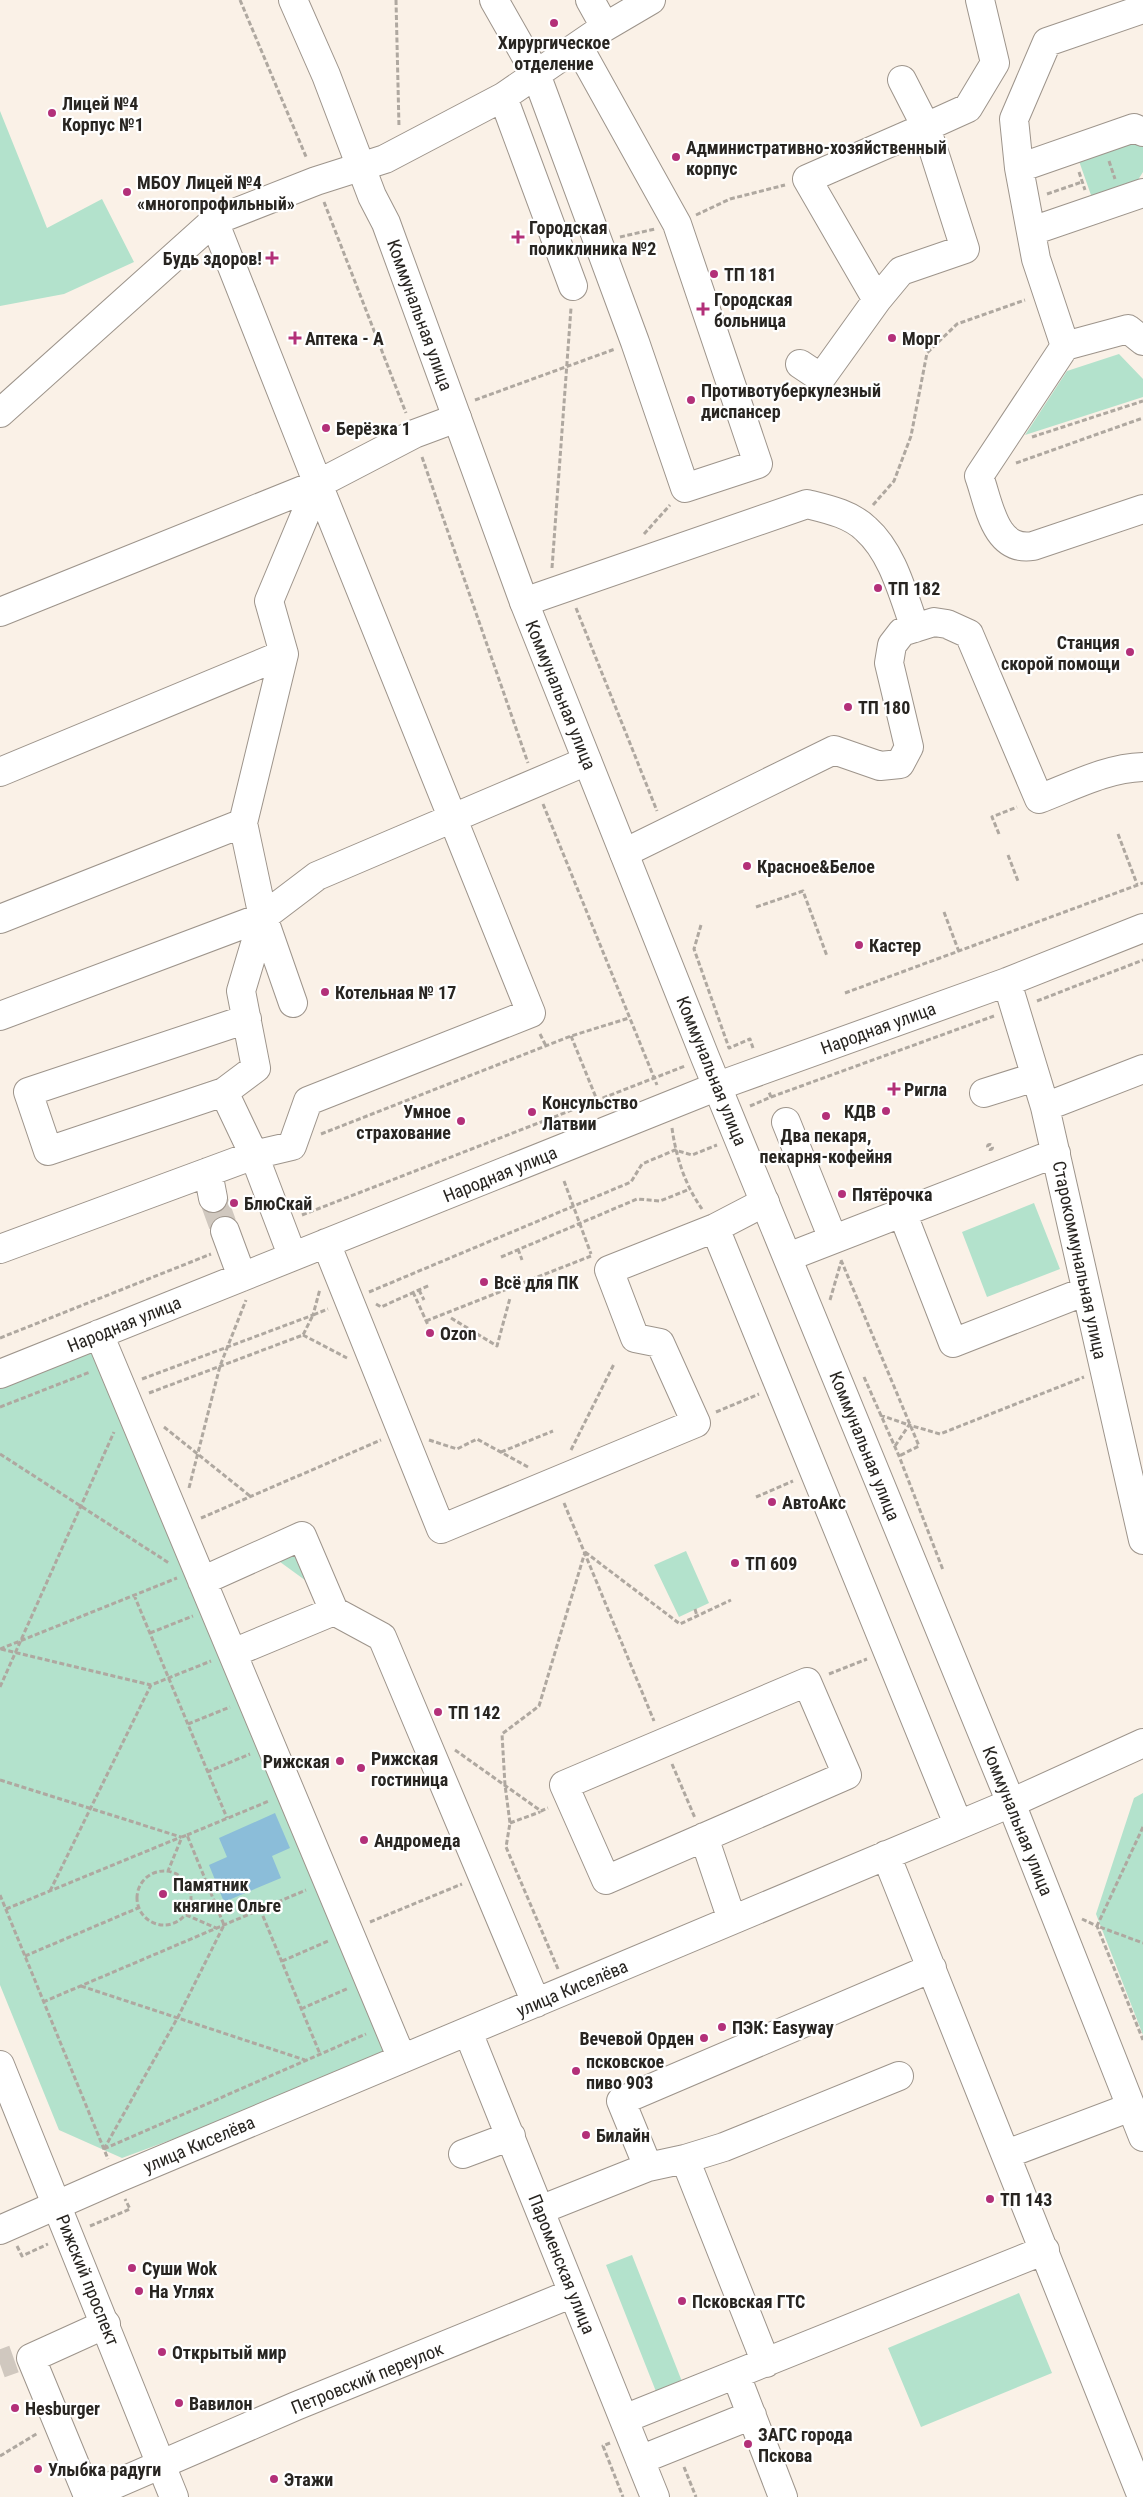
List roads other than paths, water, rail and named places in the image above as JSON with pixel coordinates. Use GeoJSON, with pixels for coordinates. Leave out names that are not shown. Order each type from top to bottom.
{"type":"FeatureCollection","features":[{"type":"Feature","properties":{"kind":"street","name":"Коммунальная улица"},"geometry":{"type":"LineString","coordinates":[[293,0],[326,75],[360,166],[386,222],[465,409],[524,602],[624,853],[717,1052],[718,1086],[1011,1803],[1143,2137]]}},
{"type":"Feature","properties":{"kind":"street"},"geometry":{"type":"LineString","coordinates":[[494,0],[536,74],[635,342],[685,488],[758,464],[677,224],[578,46]]}},
{"type":"Feature","properties":{"kind":"street"},"geometry":{"type":"LineString","coordinates":[[590,0],[605,28]]}},
{"type":"Feature","properties":{"kind":"street"},"geometry":{"type":"LineString","coordinates":[[594,0],[605,28]]}},
{"type":"Feature","properties":{"kind":"street"},"geometry":{"type":"LineString","coordinates":[[0,413],[214,221],[316,181],[385,159],[399,152],[503,97],[605,28],[651,0]]}},
{"type":"Feature","properties":{"kind":"street"},"geometry":{"type":"LineString","coordinates":[[877,300],[807,179],[968,108],[995,63],[980,0]]}},
{"type":"Feature","properties":{"kind":"street"},"geometry":{"type":"LineString","coordinates":[[1065,346],[1036,259],[1019,168],[1014,119],[1047,42],[1143,9]]}},
{"type":"Feature","properties":{"kind":"street"},"geometry":{"type":"LineString","coordinates":[[800,364],[820,378],[877,300],[901,271],[964,250],[926,127],[902,80]]}},
{"type":"Feature","properties":{"kind":"street"},"geometry":{"type":"LineString","coordinates":[[503,97],[573,286]]}},
{"type":"Feature","properties":{"kind":"street"},"geometry":{"type":"LineString","coordinates":[[1019,168],[1134,128],[1143,132]]}},
{"type":"Feature","properties":{"kind":"street"},"geometry":{"type":"LineString","coordinates":[[1032,231],[1133,196]]}},
{"type":"Feature","properties":{"kind":"street"},"geometry":{"type":"LineString","coordinates":[[0,1249],[210,1185],[254,1155],[292,1146],[308,1101],[532,1013],[214,221]]}},
{"type":"Feature","properties":{"kind":"street"},"geometry":{"type":"LineString","coordinates":[[1143,341],[1128,328],[1065,346],[979,476],[998,530],[1007,541],[1026,547],[1143,509]]}},
{"type":"Feature","properties":{"kind":"street"},"geometry":{"type":"LineString","coordinates":[[0,612],[318,484],[465,409]]}},
{"type":"Feature","properties":{"kind":"street"},"geometry":{"type":"LineString","coordinates":[[294,1004],[263,917],[243,823],[284,654],[269,601],[318,484]]}},
{"type":"Feature","properties":{"kind":"street"},"geometry":{"type":"LineString","coordinates":[[524,602],[560,580],[807,504],[840,513],[866,528],[888,559],[915,628]]}},
{"type":"Feature","properties":{"kind":"street"},"geometry":{"type":"LineString","coordinates":[[624,853],[834,750],[880,766],[900,764],[909,747],[889,663],[892,645],[902,632],[934,622],[947,624],[969,634],[1040,798],[1110,772],[1129,767],[1143,766]]}},
{"type":"Feature","properties":{"kind":"street"},"geometry":{"type":"LineString","coordinates":[[0,772],[284,654]]}},
{"type":"Feature","properties":{"kind":"street"},"geometry":{"type":"LineString","coordinates":[[0,1016],[263,917],[317,876],[535,785],[587,761]]}},
{"type":"Feature","properties":{"kind":"street"},"geometry":{"type":"LineString","coordinates":[[0,919],[243,823]]}},
{"type":"Feature","properties":{"kind":"street"},"geometry":{"type":"LineString","coordinates":[[247,1019],[28,1092],[48,1151],[224,1092],[256,1068],[247,1019],[241,991],[263,917]]}},
{"type":"Feature","properties":{"kind":"street","name":"Народная улица"},"geometry":{"type":"LineString","coordinates":[[0,1374],[99,1334],[245,1286],[292,1255],[718,1086],[1007,982],[1143,928]]}},
{"type":"Feature","properties":{"kind":"street","name":"Старокоммунальная улица"},"geometry":{"type":"LineString","coordinates":[[1007,982],[1045,1107],[1143,1540]]}},
{"type":"Feature","properties":{"kind":"street"},"geometry":{"type":"LineString","coordinates":[[1045,1107],[1143,1069]]}},
{"type":"Feature","properties":{"kind":"street"},"geometry":{"type":"LineString","coordinates":[[974,1096],[1035,1077]]}},
{"type":"Feature","properties":{"kind":"street"},"geometry":{"type":"LineString","coordinates":[[224,1092],[254,1155],[292,1255]]}},
{"type":"Feature","properties":{"kind":"street"},"geometry":{"type":"LineString","coordinates":[[786,1122],[841,1244]]}},
{"type":"Feature","properties":{"kind":"street"},"geometry":{"type":"LineString","coordinates":[[788,1257],[841,1244],[902,1212],[1056,1153]]}},
{"type":"Feature","properties":{"kind":"street"},"geometry":{"type":"LineString","coordinates":[[326,1243],[355,1298],[379,1375],[441,1529],[696,1423],[660,1343],[635,1338],[608,1270],[715,1228],[765,1202]]}},
{"type":"Feature","properties":{"kind":"street"},"geometry":{"type":"LineString","coordinates":[[902,1212],[953,1343],[1086,1291]]}},
{"type":"Feature","properties":{"kind":"street"},"geometry":{"type":"LineString","coordinates":[[715,1228],[958,1824]]}},
{"type":"Feature","properties":{"kind":"street"},"geometry":{"type":"LineString","coordinates":[[228,1238],[245,1286]]}},
{"type":"Feature","properties":{"kind":"street"},"geometry":{"type":"LineString","coordinates":[[99,1334],[180,1527],[190,1579],[223,1657],[348,1932],[402,2060]]}},
{"type":"Feature","properties":{"kind":"street"},"geometry":{"type":"LineString","coordinates":[[190,1579],[302,1536],[334,1611],[382,1637],[483,1876],[491,1907],[536,2003]]}},
{"type":"Feature","properties":{"kind":"street"},"geometry":{"type":"LineString","coordinates":[[223,1657],[334,1611]]}},
{"type":"Feature","properties":{"kind":"street"},"geometry":{"type":"LineString","coordinates":[[807,1682],[847,1775],[704,1837],[606,1880],[564,1785],[807,1682]]}},
{"type":"Feature","properties":{"kind":"street","name":"улица Киселёва"},"geometry":{"type":"LineString","coordinates":[[0,2230],[57,2204],[1011,1803],[1143,1743]]}},
{"type":"Feature","properties":{"kind":"street"},"geometry":{"type":"LineString","coordinates":[[704,1837],[732,1920]]}},
{"type":"Feature","properties":{"kind":"street"},"geometry":{"type":"LineString","coordinates":[[886,1855],[1045,2250],[1137,2494]]}},
{"type":"Feature","properties":{"kind":"street"},"geometry":{"type":"LineString","coordinates":[[648,2168],[622,2101],[932,1968]]}},
{"type":"Feature","properties":{"kind":"street","name":"Пароменская улица"},"geometry":{"type":"LineString","coordinates":[[468,2032],[655,2497]]}},
{"type":"Feature","properties":{"kind":"street","name":"Рижский проспект"},"geometry":{"type":"LineString","coordinates":[[0,2065],[106,2324],[174,2497]]}},
{"type":"Feature","properties":{"kind":"street"},"geometry":{"type":"LineString","coordinates":[[540,2210],[648,2168],[724,2147],[899,2076]]}},
{"type":"Feature","properties":{"kind":"street"},"geometry":{"type":"LineString","coordinates":[[1007,2154],[1131,2107]]}},
{"type":"Feature","properties":{"kind":"street"},"geometry":{"type":"LineString","coordinates":[[463,2154],[511,2136]]}},
{"type":"Feature","properties":{"kind":"street"},"geometry":{"type":"LineString","coordinates":[[685,2159],[766,2363]]}},
{"type":"Feature","properties":{"kind":"street"},"geometry":{"type":"LineString","coordinates":[[624,2418],[736,2375],[1045,2250]]}},
{"type":"Feature","properties":{"kind":"street","name":"Петровский переулок"},"geometry":{"type":"LineString","coordinates":[[106,2324],[23,2358],[58,2424],[88,2496],[161,2463],[206,2455],[296,2406],[573,2293]]}},
{"type":"Feature","properties":{"kind":"street"},"geometry":{"type":"LineString","coordinates":[[736,2375],[783,2497]]}},
{"type":"Feature","properties":{"kind":"street"},"geometry":{"type":"LineString","coordinates":[[640,2460],[752,2415]]}},
{"type":"Feature","properties":{"kind":"water"},"geometry":{"type":"Polygon","coordinates":[[[275,1813],[290,1848],[272,1856],[281,1878],[224,1902],[209,1865],[227,1857],[219,1838],[275,1813]]]}},
{"type":"Feature","properties":{"kind":"tunnel"},"geometry":{"type":"LineString","coordinates":[[213,1198],[225,1231]]}},
{"type":"Feature","properties":{"kind":"tunnel"},"geometry":{"type":"LineString","coordinates":[[0,2364],[14,2359]]}},
{"type":"Feature","properties":{"kind":"place","name":"Хирургическое отделение"},"geometry":{"type":"Point","coordinates":[554,23]}},
{"type":"Feature","properties":{"kind":"place","name":"Лицей №4 Корпус №1"},"geometry":{"type":"Point","coordinates":[52,113]}},
{"type":"Feature","properties":{"kind":"place","name":"Административно-хозяйственный корпус"},"geometry":{"type":"Point","coordinates":[676,157]}},
{"type":"Feature","properties":{"kind":"place","name":"МБОУ Лицей №4 «многопрофильный»"},"geometry":{"type":"Point","coordinates":[127,192]}},
{"type":"Feature","properties":{"kind":"place","name":"Городская поликлиника №2"},"geometry":{"type":"Point","coordinates":[518,237]}},
{"type":"Feature","properties":{"kind":"place","name":"Будь здоров!"},"geometry":{"type":"Point","coordinates":[272,258]}},
{"type":"Feature","properties":{"kind":"place","name":"ТП 181"},"geometry":{"type":"Point","coordinates":[714,274]}},
{"type":"Feature","properties":{"kind":"place","name":"Городская больница"},"geometry":{"type":"Point","coordinates":[703,309]}},
{"type":"Feature","properties":{"kind":"place","name":"Аптека - А"},"geometry":{"type":"Point","coordinates":[295,338]}},
{"type":"Feature","properties":{"kind":"place","name":"Морг"},"geometry":{"type":"Point","coordinates":[892,338]}},
{"type":"Feature","properties":{"kind":"place","name":"Противотуберкулезный диспансер"},"geometry":{"type":"Point","coordinates":[691,400]}},
{"type":"Feature","properties":{"kind":"place","name":"Берёзка 1"},"geometry":{"type":"Point","coordinates":[326,428]}},
{"type":"Feature","properties":{"kind":"place","name":"ТП 182"},"geometry":{"type":"Point","coordinates":[878,588]}},
{"type":"Feature","properties":{"kind":"place","name":"Станция скорой помощи"},"geometry":{"type":"Point","coordinates":[1130,652]}},
{"type":"Feature","properties":{"kind":"place","name":"ТП 180"},"geometry":{"type":"Point","coordinates":[848,707]}},
{"type":"Feature","properties":{"kind":"place","name":"Красное&Белое"},"geometry":{"type":"Point","coordinates":[747,866]}},
{"type":"Feature","properties":{"kind":"place","name":"Кастер"},"geometry":{"type":"Point","coordinates":[859,945]}},
{"type":"Feature","properties":{"kind":"place","name":"Котельная № 17"},"geometry":{"type":"Point","coordinates":[325,992]}},
{"type":"Feature","properties":{"kind":"place","name":"Ригла"},"geometry":{"type":"Point","coordinates":[894,1089]}},
{"type":"Feature","properties":{"kind":"place","name":"КДВ"},"geometry":{"type":"Point","coordinates":[886,1111]}},
{"type":"Feature","properties":{"kind":"place","name":"Консульство Латвии"},"geometry":{"type":"Point","coordinates":[532,1112]}},
{"type":"Feature","properties":{"kind":"place","name":"Два пекаря, пекарня-кофейня"},"geometry":{"type":"Point","coordinates":[826,1116]}},
{"type":"Feature","properties":{"kind":"place","name":"Умное страхование"},"geometry":{"type":"Point","coordinates":[461,1121]}},
{"type":"Feature","properties":{"kind":"place","name":"Пятёрочка"},"geometry":{"type":"Point","coordinates":[842,1194]}},
{"type":"Feature","properties":{"kind":"place","name":"БлюСкай"},"geometry":{"type":"Point","coordinates":[234,1203]}},
{"type":"Feature","properties":{"kind":"place","name":"Всё для ПК"},"geometry":{"type":"Point","coordinates":[484,1282]}},
{"type":"Feature","properties":{"kind":"place","name":"Ozon"},"geometry":{"type":"Point","coordinates":[430,1333]}},
{"type":"Feature","properties":{"kind":"place","name":"АвтоАкс"},"geometry":{"type":"Point","coordinates":[772,1502]}},
{"type":"Feature","properties":{"kind":"place","name":"ТП 609"},"geometry":{"type":"Point","coordinates":[735,1563]}},
{"type":"Feature","properties":{"kind":"place","name":"ТП 142"},"geometry":{"type":"Point","coordinates":[438,1712]}},
{"type":"Feature","properties":{"kind":"place","name":"Рижская"},"geometry":{"type":"Point","coordinates":[340,1761]}},
{"type":"Feature","properties":{"kind":"place","name":"Рижская гостиница"},"geometry":{"type":"Point","coordinates":[361,1768]}},
{"type":"Feature","properties":{"kind":"place","name":"Андромеда"},"geometry":{"type":"Point","coordinates":[364,1840]}},
{"type":"Feature","properties":{"kind":"place","name":"Памятник княгине Ольге"},"geometry":{"type":"Point","coordinates":[163,1894]}},
{"type":"Feature","properties":{"kind":"place","name":"ПЭК: Easyway"},"geometry":{"type":"Point","coordinates":[722,2027]}},
{"type":"Feature","properties":{"kind":"place","name":"Вечевой Орден"},"geometry":{"type":"Point","coordinates":[704,2038]}},
{"type":"Feature","properties":{"kind":"place","name":"псковское пиво 903"},"geometry":{"type":"Point","coordinates":[576,2071]}},
{"type":"Feature","properties":{"kind":"place","name":"Билайн"},"geometry":{"type":"Point","coordinates":[586,2135]}},
{"type":"Feature","properties":{"kind":"place","name":"ТП 143"},"geometry":{"type":"Point","coordinates":[990,2199]}},
{"type":"Feature","properties":{"kind":"place","name":"Суши Wok"},"geometry":{"type":"Point","coordinates":[132,2268]}},
{"type":"Feature","properties":{"kind":"place","name":"На Углях"},"geometry":{"type":"Point","coordinates":[139,2291]}},
{"type":"Feature","properties":{"kind":"place","name":"Псковская ГТС"},"geometry":{"type":"Point","coordinates":[682,2301]}},
{"type":"Feature","properties":{"kind":"place","name":"Открытый мир"},"geometry":{"type":"Point","coordinates":[162,2352]}},
{"type":"Feature","properties":{"kind":"place","name":"Вавилон"},"geometry":{"type":"Point","coordinates":[179,2403]}},
{"type":"Feature","properties":{"kind":"place","name":"Hesburger"},"geometry":{"type":"Point","coordinates":[15,2408]}},
{"type":"Feature","properties":{"kind":"place","name":"ЗАГС города Пскова"},"geometry":{"type":"Point","coordinates":[748,2444]}},
{"type":"Feature","properties":{"kind":"place","name":"Улыбка радуги"},"geometry":{"type":"Point","coordinates":[38,2469]}},
{"type":"Feature","properties":{"kind":"place","name":"Этажи"},"geometry":{"type":"Point","coordinates":[274,2479]}}]}
